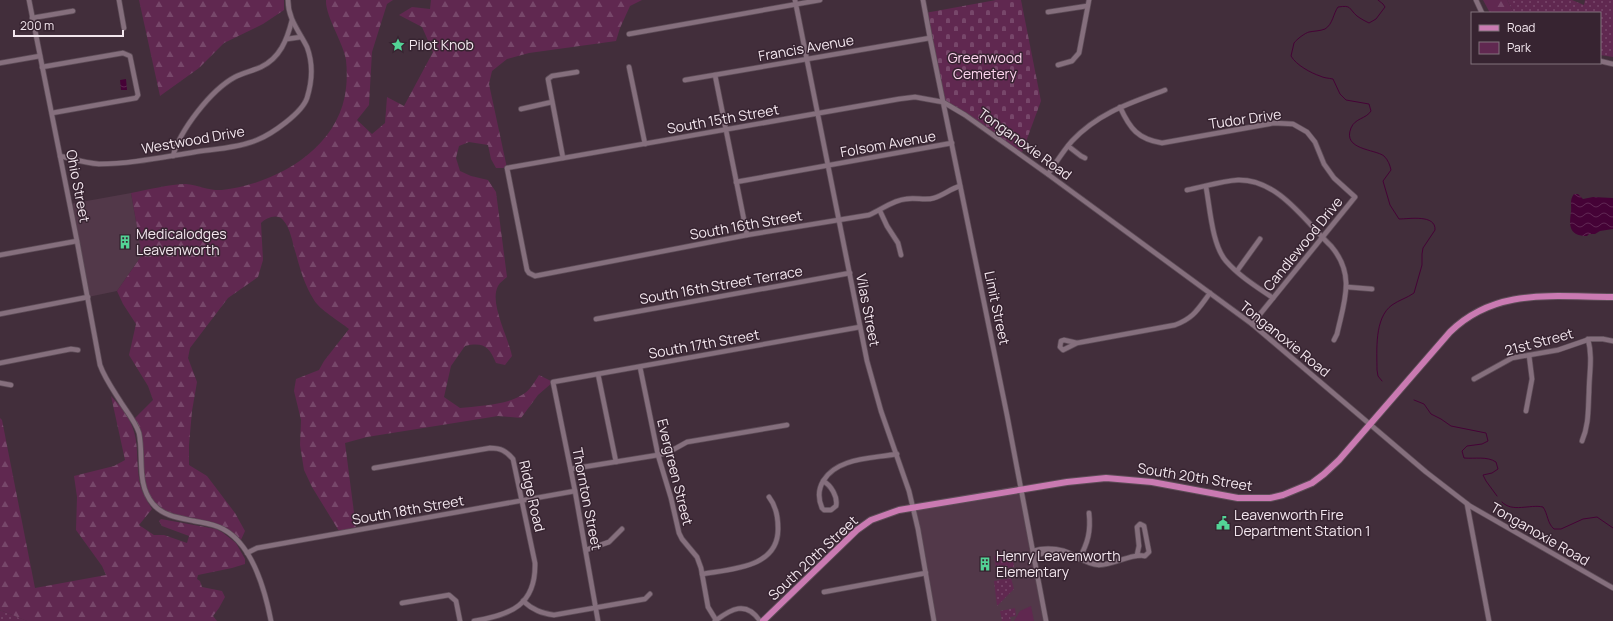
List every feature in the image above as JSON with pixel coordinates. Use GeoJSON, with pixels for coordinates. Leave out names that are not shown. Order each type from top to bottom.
{"type":"FeatureCollection","features":[{"type":"Feature","properties":{"kind":"main road","name":"South 20th Street"},"geometry":{"type":"LineString","coordinates":[[761,621],[843,541],[871,520],[885,514],[1083,479],[1122,478],[1238,498],[1270,498],[1301,488],[1312,483],[1339,460],[1450,332],[1458,324],[1480,309],[1515,298],[1530,296],[1613,297]]}},
{"type":"Feature","properties":{"kind":"street","name":"Ohio Street"},"geometry":{"type":"LineString","coordinates":[[29,0],[88,297],[100,365],[104,377],[133,420],[139,432],[144,488],[153,504],[165,514],[181,519],[215,525],[224,529],[240,542],[262,583],[271,621]]}},
{"type":"Feature","properties":{"kind":"street"},"geometry":{"type":"LineString","coordinates":[[119,0],[124,28]]}},
{"type":"Feature","properties":{"kind":"street","name":"Westwood Drive"},"geometry":{"type":"LineString","coordinates":[[60,156],[99,164],[148,160],[237,146],[257,140],[276,130],[298,111],[306,99],[312,69],[310,56],[292,20],[288,0]]}},
{"type":"Feature","properties":{"kind":"street"},"geometry":{"type":"LineString","coordinates":[[629,34],[795,2],[820,0]]}},
{"type":"Feature","properties":{"kind":"street","name":"Limit Street"},"geometry":{"type":"LineString","coordinates":[[923,0],[1008,415],[1046,621]]}},
{"type":"Feature","properties":{"kind":"street"},"geometry":{"type":"LineString","coordinates":[[1058,65],[1072,61],[1078,56],[1089,0]]}},
{"type":"Feature","properties":{"kind":"street"},"geometry":{"type":"LineString","coordinates":[[1476,0],[1482,12]]}},
{"type":"Feature","properties":{"kind":"street","name":"Vilas Street"},"geometry":{"type":"LineString","coordinates":[[795,2],[873,386],[914,508],[934,621]]}},
{"type":"Feature","properties":{"kind":"street"},"geometry":{"type":"LineString","coordinates":[[1048,12],[1088,6]]}},
{"type":"Feature","properties":{"kind":"street"},"geometry":{"type":"LineString","coordinates":[[32,18],[73,11]]}},
{"type":"Feature","properties":{"kind":"street"},"geometry":{"type":"LineString","coordinates":[[172,156],[175,146],[200,107],[211,95],[235,77],[270,62],[281,50],[287,39],[292,20]]}},
{"type":"Feature","properties":{"kind":"street"},"geometry":{"type":"LineString","coordinates":[[287,39],[301,37]]}},
{"type":"Feature","properties":{"kind":"street","name":"Francis Avenue"},"geometry":{"type":"LineString","coordinates":[[686,80],[930,38]]}},
{"type":"Feature","properties":{"kind":"street"},"geometry":{"type":"LineString","coordinates":[[42,67],[123,53],[130,56],[138,95],[136,98],[52,113]]}},
{"type":"Feature","properties":{"kind":"street"},"geometry":{"type":"LineString","coordinates":[[0,63],[40,56]]}},
{"type":"Feature","properties":{"kind":"street"},"geometry":{"type":"LineString","coordinates":[[1601,61],[1613,64]]}},
{"type":"Feature","properties":{"kind":"street"},"geometry":{"type":"LineString","coordinates":[[629,67],[645,144]]}},
{"type":"Feature","properties":{"kind":"street"},"geometry":{"type":"LineString","coordinates":[[563,158],[548,79],[552,76],[578,72]]}},
{"type":"Feature","properties":{"kind":"street"},"geometry":{"type":"LineString","coordinates":[[715,75],[747,235]]}},
{"type":"Feature","properties":{"kind":"street"},"geometry":{"type":"LineString","coordinates":[[1048,174],[1068,146],[1094,121],[1120,107],[1165,90]]}},
{"type":"Feature","properties":{"kind":"street","name":"South 15th Street"},"geometry":{"type":"LineString","coordinates":[[532,275],[527,270],[508,168],[915,97],[943,102]]}},
{"type":"Feature","properties":{"kind":"street"},"geometry":{"type":"LineString","coordinates":[[521,109],[552,102]]}},
{"type":"Feature","properties":{"kind":"street","name":"Tonganoxie Road"},"geometry":{"type":"LineString","coordinates":[[943,102],[965,115],[1048,174],[1252,324],[1426,472],[1467,504],[1504,527],[1613,588]]}},
{"type":"Feature","properties":{"kind":"street","name":"Tudor Drive"},"geometry":{"type":"LineString","coordinates":[[1120,107],[1134,131],[1150,141],[1162,143],[1274,123],[1284,122],[1293,124],[1307,132],[1315,142],[1324,164],[1334,178],[1355,197]]}},
{"type":"Feature","properties":{"kind":"street","name":"Folsom Avenue"},"geometry":{"type":"LineString","coordinates":[[736,182],[952,144]]}},
{"type":"Feature","properties":{"kind":"street"},"geometry":{"type":"LineString","coordinates":[[1068,146],[1085,158]]}},
{"type":"Feature","properties":{"kind":"street"},"geometry":{"type":"LineString","coordinates":[[1186,190],[1238,180],[1262,184],[1281,196],[1338,254],[1343,264],[1347,287],[1337,334],[1334,340]]}},
{"type":"Feature","properties":{"kind":"street","name":"South 16th Street"},"geometry":{"type":"LineString","coordinates":[[532,275],[535,276],[747,235],[869,214],[880,211],[898,200],[907,198],[933,198],[951,188],[960,186]]}},
{"type":"Feature","properties":{"kind":"street"},"geometry":{"type":"LineString","coordinates":[[1206,186],[1218,247],[1226,261],[1237,272],[1273,298]]}},
{"type":"Feature","properties":{"kind":"street","name":"Candlewood Drive"},"geometry":{"type":"LineString","coordinates":[[1252,324],[1355,197]]}},
{"type":"Feature","properties":{"kind":"street"},"geometry":{"type":"LineString","coordinates":[[880,211],[887,226],[898,243],[901,255]]}},
{"type":"Feature","properties":{"kind":"street"},"geometry":{"type":"LineString","coordinates":[[1237,272],[1260,239]]}},
{"type":"Feature","properties":{"kind":"street"},"geometry":{"type":"LineString","coordinates":[[0,255],[77,241]]}},
{"type":"Feature","properties":{"kind":"street","name":"South 16th Street Terrace"},"geometry":{"type":"LineString","coordinates":[[596,319],[850,273]]}},
{"type":"Feature","properties":{"kind":"street"},"geometry":{"type":"LineString","coordinates":[[1347,287],[1372,289]]}},
{"type":"Feature","properties":{"kind":"street"},"geometry":{"type":"LineString","coordinates":[[1077,342],[1175,325],[1187,320],[1197,311],[1210,293]]}},
{"type":"Feature","properties":{"kind":"street"},"geometry":{"type":"LineString","coordinates":[[0,314],[88,297]]}},
{"type":"Feature","properties":{"kind":"street","name":"South 17th Street"},"geometry":{"type":"LineString","coordinates":[[553,382],[860,327]]}},
{"type":"Feature","properties":{"kind":"street"},"geometry":{"type":"LineString","coordinates":[[1582,441],[1588,418],[1592,359],[1588,339]]}},
{"type":"Feature","properties":{"kind":"street","name":"21st Street"},"geometry":{"type":"LineString","coordinates":[[1474,379],[1512,358],[1558,350],[1588,339],[1613,341]]}},
{"type":"Feature","properties":{"kind":"street"},"geometry":{"type":"LineString","coordinates":[[0,363],[71,349],[78,350]]}},
{"type":"Feature","properties":{"kind":"street"},"geometry":{"type":"LineString","coordinates":[[1526,410],[1532,379],[1529,355]]}},
{"type":"Feature","properties":{"kind":"street","name":"Evergreen Street"},"geometry":{"type":"LineString","coordinates":[[640,367],[658,455],[671,498],[678,533],[697,557],[702,574],[708,607],[716,621]]}},
{"type":"Feature","properties":{"kind":"street"},"geometry":{"type":"LineString","coordinates":[[598,374],[616,462]]}},
{"type":"Feature","properties":{"kind":"street","name":"Thornton Street"},"geometry":{"type":"LineString","coordinates":[[553,382],[571,469],[598,621]]}},
{"type":"Feature","properties":{"kind":"street"},"geometry":{"type":"LineString","coordinates":[[0,384],[11,385]]}},
{"type":"Feature","properties":{"kind":"street"},"geometry":{"type":"LineString","coordinates":[[571,469],[658,455],[669,452],[687,442],[787,425]]}},
{"type":"Feature","properties":{"kind":"street","name":"Ridge Road"},"geometry":{"type":"LineString","coordinates":[[374,468],[490,448],[499,448],[507,452],[514,459],[534,556],[535,571],[532,586],[523,601],[513,610],[505,614],[474,621]]}},
{"type":"Feature","properties":{"kind":"street"},"geometry":{"type":"LineString","coordinates":[[823,481],[826,482],[833,493],[837,503],[835,508],[831,510],[824,510],[822,508],[818,494],[819,488],[823,481],[839,467],[848,463],[897,454]]}},
{"type":"Feature","properties":{"kind":"street","name":"South 18th Street"},"geometry":{"type":"LineString","coordinates":[[247,553],[257,548],[575,491]]}},
{"type":"Feature","properties":{"kind":"street"},"geometry":{"type":"LineString","coordinates":[[702,574],[750,565],[761,561],[767,556],[778,534],[774,503],[769,497]]}},
{"type":"Feature","properties":{"kind":"street"},"geometry":{"type":"LineString","coordinates":[[1467,504],[1489,621]]}},
{"type":"Feature","properties":{"kind":"street"},"geometry":{"type":"LineString","coordinates":[[1079,559],[1085,549],[1089,534],[1089,513]]}},
{"type":"Feature","properties":{"kind":"street"},"geometry":{"type":"LineString","coordinates":[[1033,553],[1054,550],[1063,551],[1091,564],[1098,565],[1113,563],[1137,555],[1144,556],[1149,552],[1144,526],[1140,524],[1137,527],[1139,546],[1137,555]]}},
{"type":"Feature","properties":{"kind":"street"},"geometry":{"type":"LineString","coordinates":[[586,550],[609,542],[622,529]]}},
{"type":"Feature","properties":{"kind":"street"},"geometry":{"type":"LineString","coordinates":[[824,592],[926,573]]}},
{"type":"Feature","properties":{"kind":"street"},"geometry":{"type":"LineString","coordinates":[[523,601],[541,613],[554,615],[645,599],[650,594]]}},
{"type":"Feature","properties":{"kind":"street"},"geometry":{"type":"LineString","coordinates":[[402,603],[449,595],[456,601],[460,621]]}},
{"type":"Feature","properties":{"kind":"street"},"geometry":{"type":"LineString","coordinates":[[716,621],[728,611],[736,608],[745,609],[752,612],[761,621]]}},
{"type":"Feature","properties":{"kind":"shaded area"},"geometry":{"type":"Polygon","coordinates":[[[131,193],[142,255],[117,291],[88,297],[70,204],[131,193]]]}},
{"type":"Feature","properties":{"kind":"shaded area"},"geometry":{"type":"Polygon","coordinates":[[[1021,489],[1046,621],[934,621],[914,508],[1021,489]]]}},
{"type":"Feature","properties":{"kind":"green space"},"geometry":{"type":"Polygon","coordinates":[[[139,0],[284,0],[284,10],[263,24],[224,43],[199,68],[160,96],[139,0]]]}},
{"type":"Feature","properties":{"kind":"green space"},"geometry":{"type":"Polygon","coordinates":[[[326,0],[393,0],[387,4],[372,52],[369,105],[357,120],[372,134],[385,123],[387,97],[404,106],[433,52],[422,27],[399,15],[412,7],[430,9],[431,0],[642,0],[630,6],[616,41],[529,53],[507,59],[492,71],[489,84],[507,168],[496,168],[491,159],[488,145],[469,142],[459,146],[456,158],[460,171],[471,176],[488,180],[496,192],[507,277],[498,286],[496,301],[497,310],[512,356],[505,365],[496,363],[488,349],[481,345],[465,346],[451,366],[444,397],[460,408],[491,405],[514,399],[523,394],[531,387],[539,375],[553,382],[538,395],[521,418],[498,416],[367,437],[345,443],[356,528],[339,531],[312,487],[304,470],[300,445],[301,420],[294,391],[296,379],[319,370],[324,361],[349,329],[325,311],[314,300],[299,266],[290,232],[283,220],[275,217],[266,219],[261,223],[263,260],[258,277],[228,298],[190,348],[188,358],[197,382],[192,411],[189,465],[207,476],[235,513],[245,531],[240,542],[224,529],[181,519],[159,510],[144,489],[139,432],[133,420],[153,400],[148,386],[129,355],[136,324],[123,304],[117,291],[142,255],[131,193],[180,184],[217,190],[243,186],[263,180],[283,171],[302,159],[318,145],[332,128],[341,109],[347,82],[345,53],[328,14],[326,0]]]}},
{"type":"Feature","properties":{"kind":"green space","name":"Greenwood Cemetery"},"geometry":{"type":"Polygon","coordinates":[[[996,0],[1021,0],[1041,101],[1021,155],[943,102],[925,13],[996,0]]]}},
{"type":"Feature","properties":{"kind":"green space"},"geometry":{"type":"Polygon","coordinates":[[[1483,0],[1507,0],[1513,12],[1489,12],[1483,0]]]}},
{"type":"Feature","properties":{"kind":"green space"},"geometry":{"type":"Polygon","coordinates":[[[1507,0],[1572,0],[1584,5],[1585,0],[1613,0],[1613,57],[1601,55],[1601,12],[1513,12],[1507,0]]]}},
{"type":"Feature","properties":{"kind":"green space"},"geometry":{"type":"Polygon","coordinates":[[[111,396],[123,410],[132,426],[136,438],[140,482],[144,494],[152,509],[139,525],[154,535],[164,535],[187,543],[189,536],[162,526],[159,521],[161,519],[216,529],[236,543],[245,559],[245,564],[198,575],[197,579],[200,581],[202,587],[222,591],[225,597],[213,616],[217,621],[27,621],[0,610],[0,418],[2,420],[35,588],[106,575],[102,566],[76,530],[77,497],[74,476],[114,466],[125,460],[111,396]]]}},
{"type":"Feature","properties":{"kind":"green space"},"geometry":{"type":"Polygon","coordinates":[[[1012,552],[1014,567],[996,569],[994,556],[1012,552]]]}},
{"type":"Feature","properties":{"kind":"green space"},"geometry":{"type":"Polygon","coordinates":[[[1011,578],[1014,589],[997,606],[994,581],[1011,578]]]}},
{"type":"Feature","properties":{"kind":"green space"},"geometry":{"type":"Polygon","coordinates":[[[1031,606],[1034,621],[1014,621],[1020,611],[1031,606]]]}},
{"type":"Feature","properties":{"kind":"green space"},"geometry":{"type":"Polygon","coordinates":[[[1015,608],[1016,616],[1010,617],[1011,621],[1002,621],[1000,611],[1015,608]]]}},
{"type":"Feature","properties":{"kind":"green space"},"geometry":{"type":"Polygon","coordinates":[[[0,610],[25,620],[27,621],[0,621],[0,610]]]}},
{"type":"Feature","properties":{"kind":"water"},"geometry":{"type":"Polygon","coordinates":[[[126,79],[127,90],[121,90],[120,80],[126,79]]]}},
{"type":"Feature","properties":{"kind":"water"},"geometry":{"type":"Polygon","coordinates":[[[1574,194],[1578,194],[1583,199],[1593,197],[1613,198],[1613,229],[1600,231],[1587,236],[1581,236],[1574,232],[1570,226],[1570,222],[1571,201],[1574,194]]]}},
{"type":"Feature","properties":{"kind":"waterway"},"geometry":{"type":"LineString","coordinates":[[1378,0],[1385,7],[1376,19],[1369,23],[1357,16],[1348,7],[1338,7],[1328,27],[1323,30],[1307,33],[1295,41],[1291,56],[1308,71],[1316,75],[1333,79],[1340,94],[1346,100],[1369,104],[1371,111],[1369,114],[1355,122],[1351,128],[1349,135],[1351,141],[1361,148],[1384,156],[1388,161],[1391,170],[1383,181],[1390,205],[1399,219],[1427,219],[1434,225],[1435,230],[1423,248],[1422,265],[1414,293],[1392,305],[1386,311],[1379,326],[1377,370],[1378,376],[1382,381]]}},
{"type":"Feature","properties":{"kind":"waterway"},"geometry":{"type":"LineString","coordinates":[[1414,400],[1424,404],[1431,414],[1451,426],[1486,433],[1488,441],[1482,444],[1467,446],[1462,451],[1464,458],[1485,458],[1496,462],[1498,469],[1492,473],[1483,475],[1497,496]]}},
{"type":"Feature","properties":{"kind":"waterway"},"geometry":{"type":"LineString","coordinates":[[1502,502],[1516,508],[1543,507],[1550,524],[1554,529],[1561,529],[1583,519],[1597,517],[1613,528]]}},
{"type":"Feature","properties":{"kind":"place","name":"Pilot Knob"},"geometry":{"type":"Point","coordinates":[398,45]}},
{"type":"Feature","properties":{"kind":"place","name":"Medicalodges Leavenworth"},"geometry":{"type":"Point","coordinates":[125,242]}},
{"type":"Feature","properties":{"kind":"place","name":"Leavenworth Fire Department Station 1"},"geometry":{"type":"Point","coordinates":[1223,523]}},
{"type":"Feature","properties":{"kind":"place","name":"Henry Leavenworth Elementary"},"geometry":{"type":"Point","coordinates":[985,564]}}]}
